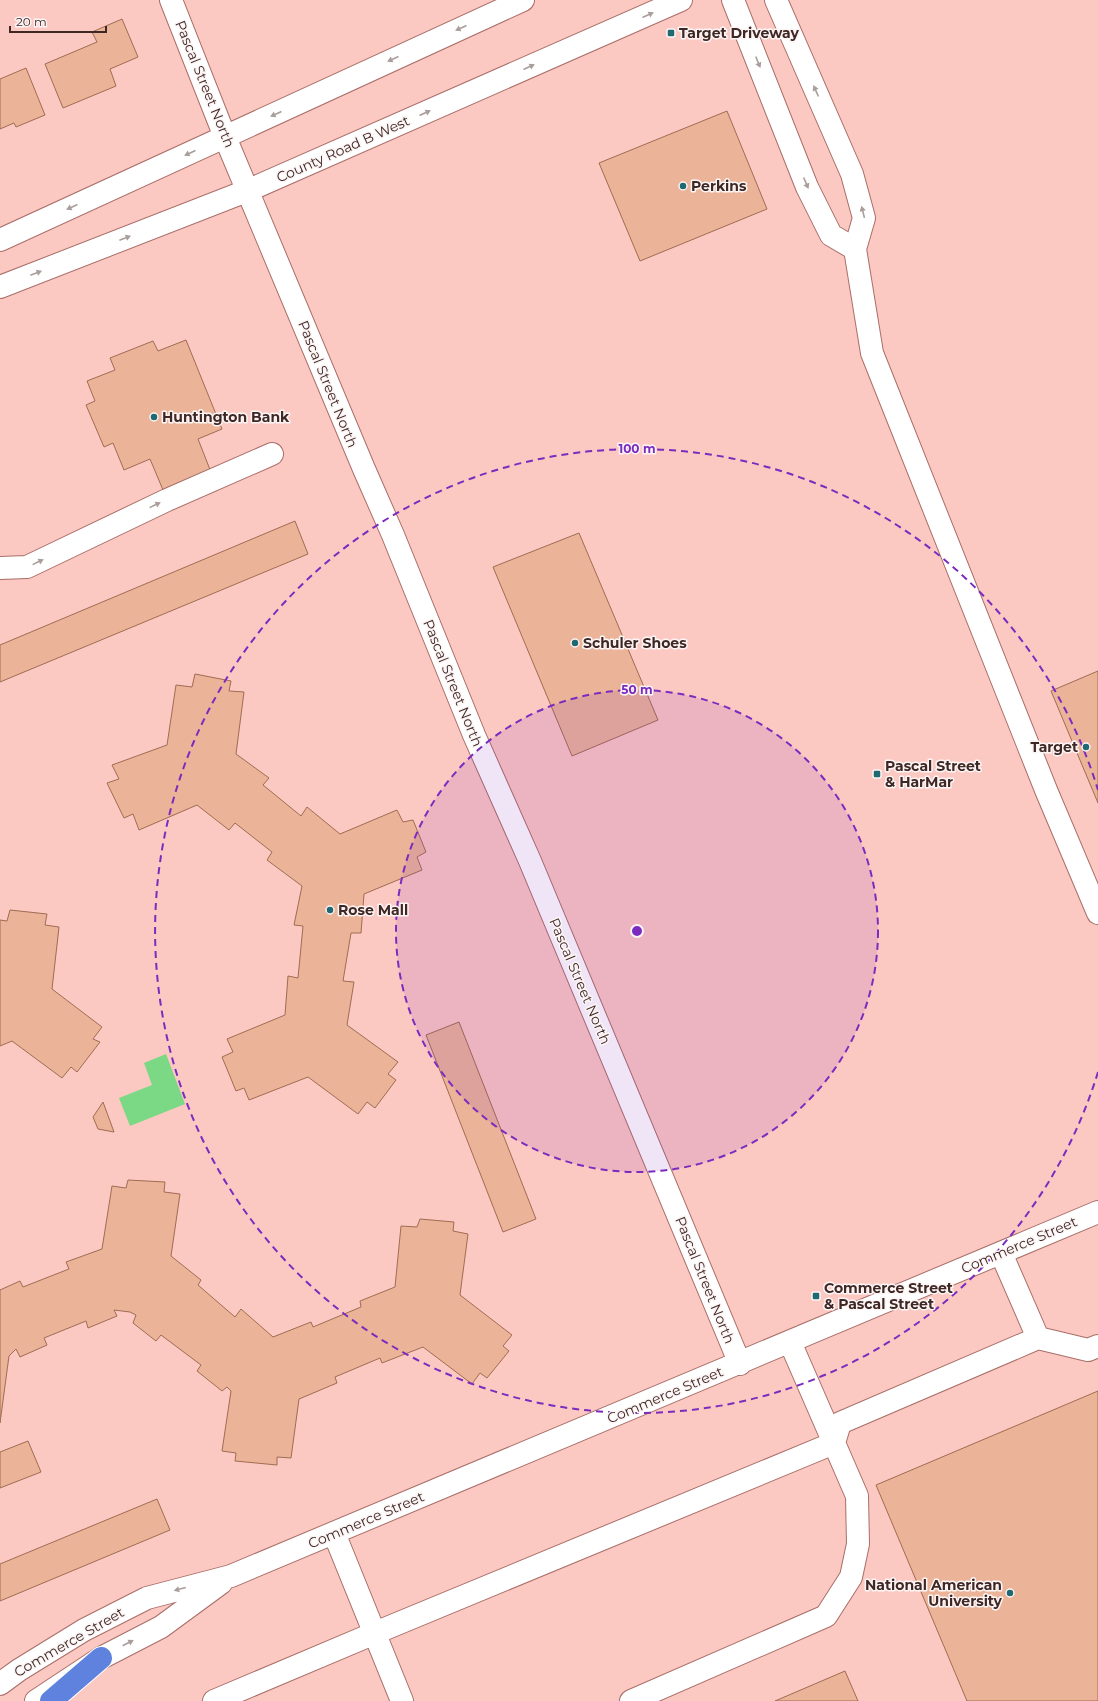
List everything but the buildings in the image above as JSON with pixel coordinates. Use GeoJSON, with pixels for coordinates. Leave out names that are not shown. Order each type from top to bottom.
{"type":"FeatureCollection","features":[{"type":"Feature","properties":{"kind":"highway"},"geometry":{"type":"LineString","coordinates":[[50,1701],[101,1658]]}},
{"type":"Feature","properties":{"kind":"street","name":"Pascal Street North"},"geometry":{"type":"LineString","coordinates":[[171,0],[226,137],[364,469],[393,535],[474,735],[530,861],[740,1364]]}},
{"type":"Feature","properties":{"kind":"street"},"geometry":{"type":"LineString","coordinates":[[0,240],[523,0]]}},
{"type":"Feature","properties":{"kind":"street","name":"County Road B West"},"geometry":{"type":"LineString","coordinates":[[0,287],[249,190],[681,0]]}},
{"type":"Feature","properties":{"kind":"street"},"geometry":{"type":"LineString","coordinates":[[733,0],[807,187],[831,235],[856,249]]}},
{"type":"Feature","properties":{"kind":"street"},"geometry":{"type":"LineString","coordinates":[[776,0],[852,174],[864,218],[856,249],[872,353],[1046,790],[1098,912]]}},
{"type":"Feature","properties":{"kind":"street"},"geometry":{"type":"LineString","coordinates":[[0,568],[28,567],[167,500],[272,454]]}},
{"type":"Feature","properties":{"kind":"street","name":"Commerce Street"},"geometry":{"type":"LineString","coordinates":[[0,1684],[19,1670],[84,1630],[147,1598],[231,1576],[740,1364],[1098,1212]]}},
{"type":"Feature","properties":{"kind":"street"},"geometry":{"type":"LineString","coordinates":[[1001,1253],[1038,1338]]}},
{"type":"Feature","properties":{"kind":"street"},"geometry":{"type":"LineString","coordinates":[[834,1443],[840,1423],[1038,1338],[1088,1350],[1098,1346]]}},
{"type":"Feature","properties":{"kind":"street"},"geometry":{"type":"LineString","coordinates":[[631,1701],[826,1616],[851,1577],[858,1544],[856,1496],[790,1342]]}},
{"type":"Feature","properties":{"kind":"street"},"geometry":{"type":"LineString","coordinates":[[214,1701],[834,1443]]}},
{"type":"Feature","properties":{"kind":"street"},"geometry":{"type":"LineString","coordinates":[[334,1533],[402,1701]]}},
{"type":"Feature","properties":{"kind":"street","name":"Commerce Street"},"geometry":{"type":"LineString","coordinates":[[36,1701],[101,1658],[160,1627],[231,1576]]}},
{"type":"Feature","properties":{"kind":"shaded area"},"geometry":{"type":"Polygon","coordinates":[[[166,1054],[185,1104],[130,1126],[119,1098],[152,1085],[144,1063],[166,1054]]]}},
{"type":"Feature","properties":{"kind":"place","name":"Target Driveway"},"geometry":{"type":"Point","coordinates":[671,33]}},
{"type":"Feature","properties":{"kind":"place","name":"Perkins"},"geometry":{"type":"Point","coordinates":[683,186]}},
{"type":"Feature","properties":{"kind":"place","name":"Huntington Bank"},"geometry":{"type":"Point","coordinates":[154,417]}},
{"type":"Feature","properties":{"kind":"place","name":"Schuler Shoes"},"geometry":{"type":"Point","coordinates":[575,643]}},
{"type":"Feature","properties":{"kind":"place","name":"Target"},"geometry":{"type":"Point","coordinates":[1086,747]}},
{"type":"Feature","properties":{"kind":"place","name":"Pascal Street & HarMar"},"geometry":{"type":"Point","coordinates":[877,774]}},
{"type":"Feature","properties":{"kind":"place","name":"Rose Mall"},"geometry":{"type":"Point","coordinates":[330,910]}},
{"type":"Feature","properties":{"kind":"place","name":"Commerce Street & Pascal Street"},"geometry":{"type":"Point","coordinates":[816,1296]}},
{"type":"Feature","properties":{"kind":"place","name":"National American University"},"geometry":{"type":"Point","coordinates":[1010,1593]}}]}
